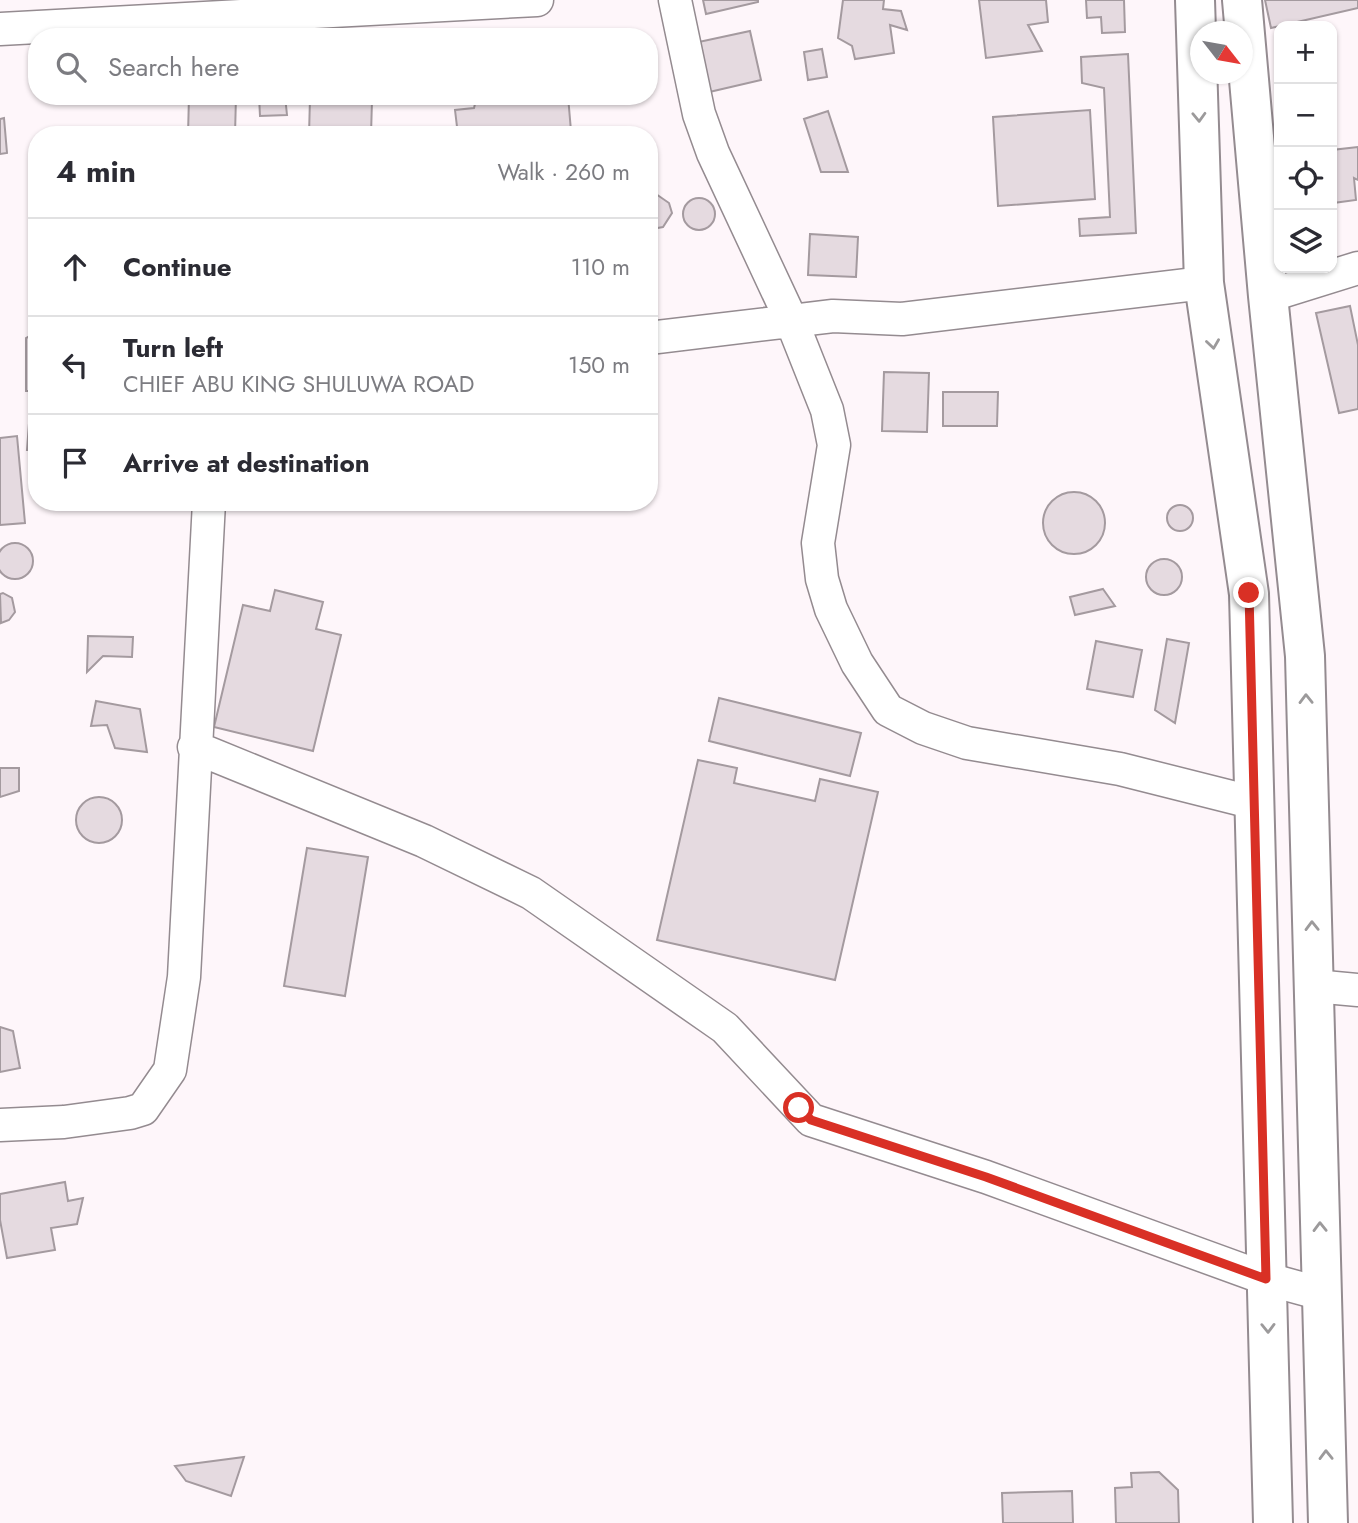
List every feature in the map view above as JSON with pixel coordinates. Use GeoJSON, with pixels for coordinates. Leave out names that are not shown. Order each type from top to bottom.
{"type":"FeatureCollection","features":[{"type":"Feature","properties":{"kind":"street"},"geometry":{"type":"LineString","coordinates":[[0,29],[537,0]]}},
{"type":"Feature","properties":{"kind":"street"},"geometry":{"type":"LineString","coordinates":[[675,0],[699,114],[713,153],[792,322],[827,410],[834,444],[818,543],[822,579],[831,609],[857,663],[888,710],[923,728],[967,743],[1120,769],[1255,803]]}},
{"type":"Feature","properties":{"kind":"street"},"geometry":{"type":"LineString","coordinates":[[1195,0],[1204,283],[1249,593],[1273,1523]]}},
{"type":"Feature","properties":{"kind":"street"},"geometry":{"type":"LineString","coordinates":[[1242,0],[1268,296],[1305,656],[1328,1523]]}},
{"type":"Feature","properties":{"kind":"street"},"geometry":{"type":"LineString","coordinates":[[1268,296],[1358,268]]}},
{"type":"Feature","properties":{"kind":"street"},"geometry":{"type":"LineString","coordinates":[[658,337],[833,316],[902,318],[1204,283]]}},
{"type":"Feature","properties":{"kind":"street"},"geometry":{"type":"LineString","coordinates":[[0,1125],[64,1122],[130,1114],[143,1109],[170,1070],[184,977],[208,511]]}},
{"type":"Feature","properties":{"kind":"street"},"geometry":{"type":"LineString","coordinates":[[194,747],[424,841],[531,893],[725,1028],[811,1120],[986,1177],[1266,1279],[1322,1294]]}},
{"type":"Feature","properties":{"kind":"street"},"geometry":{"type":"LineString","coordinates":[[1314,986],[1358,990]]}},
{"type":"Feature","properties":{"kind":"building"},"geometry":{"type":"Polygon","coordinates":[[[703,0],[758,0],[758,2],[706,14],[703,0]]]}},
{"type":"Feature","properties":{"kind":"building"},"geometry":{"type":"Polygon","coordinates":[[[843,0],[884,0],[883,9],[901,11],[907,30],[890,25],[894,53],[855,59],[852,46],[838,38],[843,0]]]}},
{"type":"Feature","properties":{"kind":"building"},"geometry":{"type":"Polygon","coordinates":[[[979,0],[1046,0],[1048,22],[1028,25],[1042,51],[986,58],[979,0]]]}},
{"type":"Feature","properties":{"kind":"building"},"geometry":{"type":"Polygon","coordinates":[[[1086,0],[1124,0],[1125,32],[1102,33],[1101,17],[1087,18],[1086,0]]]}},
{"type":"Feature","properties":{"kind":"building"},"geometry":{"type":"Polygon","coordinates":[[[1265,0],[1358,0],[1358,8],[1301,21],[1274,21],[1274,27],[1271,28],[1265,0]]]}},
{"type":"Feature","properties":{"kind":"building"},"geometry":{"type":"Polygon","coordinates":[[[750,31],[761,80],[705,93],[694,43],[750,31]]]}},
{"type":"Feature","properties":{"kind":"building"},"geometry":{"type":"Polygon","coordinates":[[[822,49],[827,77],[808,80],[804,52],[822,49]]]}},
{"type":"Feature","properties":{"kind":"building"},"geometry":{"type":"Polygon","coordinates":[[[1128,54],[1136,233],[1080,236],[1079,219],[1110,217],[1104,88],[1082,83],[1081,57],[1128,54]]]}},
{"type":"Feature","properties":{"kind":"building"},"geometry":{"type":"Polygon","coordinates":[[[189,105],[236,105],[235,126],[188,126],[189,105]]]}},
{"type":"Feature","properties":{"kind":"building"},"geometry":{"type":"Polygon","coordinates":[[[259,105],[286,105],[287,115],[260,116],[259,105]]]}},
{"type":"Feature","properties":{"kind":"building"},"geometry":{"type":"Polygon","coordinates":[[[310,105],[372,105],[371,126],[309,126],[310,105]]]}},
{"type":"Feature","properties":{"kind":"building"},"geometry":{"type":"Polygon","coordinates":[[[475,105],[569,105],[571,126],[457,126],[455,110],[474,108],[475,105]]]}},
{"type":"Feature","properties":{"kind":"building"},"geometry":{"type":"Polygon","coordinates":[[[1090,110],[1095,199],[998,206],[993,117],[1090,110]]]}},
{"type":"Feature","properties":{"kind":"building"},"geometry":{"type":"Polygon","coordinates":[[[828,111],[848,172],[821,172],[804,119],[828,111]]]}},
{"type":"Feature","properties":{"kind":"building"},"geometry":{"type":"Polygon","coordinates":[[[4,118],[7,153],[0,154],[0,119],[4,118]]]}},
{"type":"Feature","properties":{"kind":"building"},"geometry":{"type":"Polygon","coordinates":[[[1358,147],[1358,180],[1354,178],[1356,200],[1337,202],[1337,149],[1358,147]]]}},
{"type":"Feature","properties":{"kind":"building"},"geometry":{"type":"Polygon","coordinates":[[[658,195],[669,203],[672,213],[663,227],[658,228],[658,195]]]}},
{"type":"Feature","properties":{"kind":"building"},"geometry":{"type":"Polygon","coordinates":[[[699,198],[710,203],[715,214],[710,225],[699,230],[688,225],[683,214],[688,203],[699,198]]]}},
{"type":"Feature","properties":{"kind":"building"},"geometry":{"type":"Polygon","coordinates":[[[810,234],[858,237],[856,277],[808,275],[810,234]]]}},
{"type":"Feature","properties":{"kind":"building"},"geometry":{"type":"Polygon","coordinates":[[[1350,306],[1358,345],[1358,409],[1339,413],[1316,313],[1350,306]]]}},
{"type":"Feature","properties":{"kind":"building"},"geometry":{"type":"Polygon","coordinates":[[[28,337],[28,391],[26,391],[28,337]]]}},
{"type":"Feature","properties":{"kind":"building"},"geometry":{"type":"Polygon","coordinates":[[[884,372],[929,373],[927,432],[882,431],[884,372]]]}},
{"type":"Feature","properties":{"kind":"building"},"geometry":{"type":"Polygon","coordinates":[[[943,392],[998,392],[997,426],[943,426],[943,392]]]}},
{"type":"Feature","properties":{"kind":"building"},"geometry":{"type":"Polygon","coordinates":[[[17,436],[25,523],[0,525],[0,438],[17,436]]]}},
{"type":"Feature","properties":{"kind":"building"},"geometry":{"type":"Polygon","coordinates":[[[1074,492],[1096,501],[1105,523],[1096,545],[1074,554],[1052,545],[1043,523],[1052,501],[1074,492]]]}},
{"type":"Feature","properties":{"kind":"building"},"geometry":{"type":"Polygon","coordinates":[[[1180,505],[1189,509],[1193,518],[1189,527],[1180,531],[1171,527],[1167,518],[1171,509],[1180,505]]]}},
{"type":"Feature","properties":{"kind":"building"},"geometry":{"type":"Polygon","coordinates":[[[8,544],[22,544],[32,554],[32,568],[22,578],[8,578],[-1,570],[-1,552],[8,544]]]}},
{"type":"Feature","properties":{"kind":"building"},"geometry":{"type":"Polygon","coordinates":[[[1164,559],[1177,564],[1182,577],[1177,590],[1164,595],[1151,590],[1146,577],[1151,564],[1164,559]]]}},
{"type":"Feature","properties":{"kind":"building"},"geometry":{"type":"Polygon","coordinates":[[[1103,589],[1115,606],[1075,615],[1070,597],[1103,589]]]}},
{"type":"Feature","properties":{"kind":"building"},"geometry":{"type":"Polygon","coordinates":[[[275,590],[323,602],[316,629],[341,635],[313,751],[214,727],[243,605],[270,611],[275,590]]]}},
{"type":"Feature","properties":{"kind":"building"},"geometry":{"type":"Polygon","coordinates":[[[0,594],[12,598],[15,612],[9,620],[1,623],[0,594]]]}},
{"type":"Feature","properties":{"kind":"building"},"geometry":{"type":"Polygon","coordinates":[[[88,636],[133,637],[132,657],[103,656],[87,672],[88,636]]]}},
{"type":"Feature","properties":{"kind":"building"},"geometry":{"type":"Polygon","coordinates":[[[1167,639],[1189,643],[1175,723],[1155,710],[1167,639]]]}},
{"type":"Feature","properties":{"kind":"building"},"geometry":{"type":"Polygon","coordinates":[[[1096,641],[1142,650],[1133,697],[1087,689],[1096,641]]]}},
{"type":"Feature","properties":{"kind":"building"},"geometry":{"type":"Polygon","coordinates":[[[719,698],[861,733],[850,776],[709,741],[719,698]]]}},
{"type":"Feature","properties":{"kind":"building"},"geometry":{"type":"Polygon","coordinates":[[[96,701],[140,709],[147,752],[115,748],[107,725],[91,726],[96,701]]]}},
{"type":"Feature","properties":{"kind":"building"},"geometry":{"type":"Polygon","coordinates":[[[698,760],[737,768],[734,783],[815,801],[820,779],[878,792],[835,980],[657,940],[698,760]]]}},
{"type":"Feature","properties":{"kind":"building"},"geometry":{"type":"Polygon","coordinates":[[[0,768],[19,768],[19,791],[0,797],[0,768]]]}},
{"type":"Feature","properties":{"kind":"building"},"geometry":{"type":"Polygon","coordinates":[[[99,797],[115,804],[122,820],[115,836],[99,843],[83,836],[76,820],[83,804],[99,797]]]}},
{"type":"Feature","properties":{"kind":"building"},"geometry":{"type":"Polygon","coordinates":[[[307,848],[368,857],[345,996],[284,986],[307,848]]]}},
{"type":"Feature","properties":{"kind":"building"},"geometry":{"type":"Polygon","coordinates":[[[0,1027],[13,1031],[20,1068],[0,1072],[0,1027]]]}},
{"type":"Feature","properties":{"kind":"building"},"geometry":{"type":"Polygon","coordinates":[[[65,1182],[68,1201],[83,1198],[77,1224],[51,1228],[55,1250],[7,1258],[0,1220],[0,1194],[65,1182]]]}},
{"type":"Feature","properties":{"kind":"building"},"geometry":{"type":"Polygon","coordinates":[[[244,1457],[231,1496],[186,1481],[175,1466],[244,1457]]]}},
{"type":"Feature","properties":{"kind":"building"},"geometry":{"type":"Polygon","coordinates":[[[1159,1472],[1178,1490],[1179,1523],[1116,1523],[1115,1488],[1132,1487],[1131,1473],[1159,1472]]]}},
{"type":"Feature","properties":{"kind":"building"},"geometry":{"type":"Polygon","coordinates":[[[1072,1491],[1073,1523],[1003,1523],[1002,1493],[1072,1491]]]}},
{"type":"Feature","properties":{"kind":"route"},"geometry":{"type":"LineString","coordinates":[[799,1108],[811,1120],[986,1177],[1266,1279],[1249,593]]}}]}
